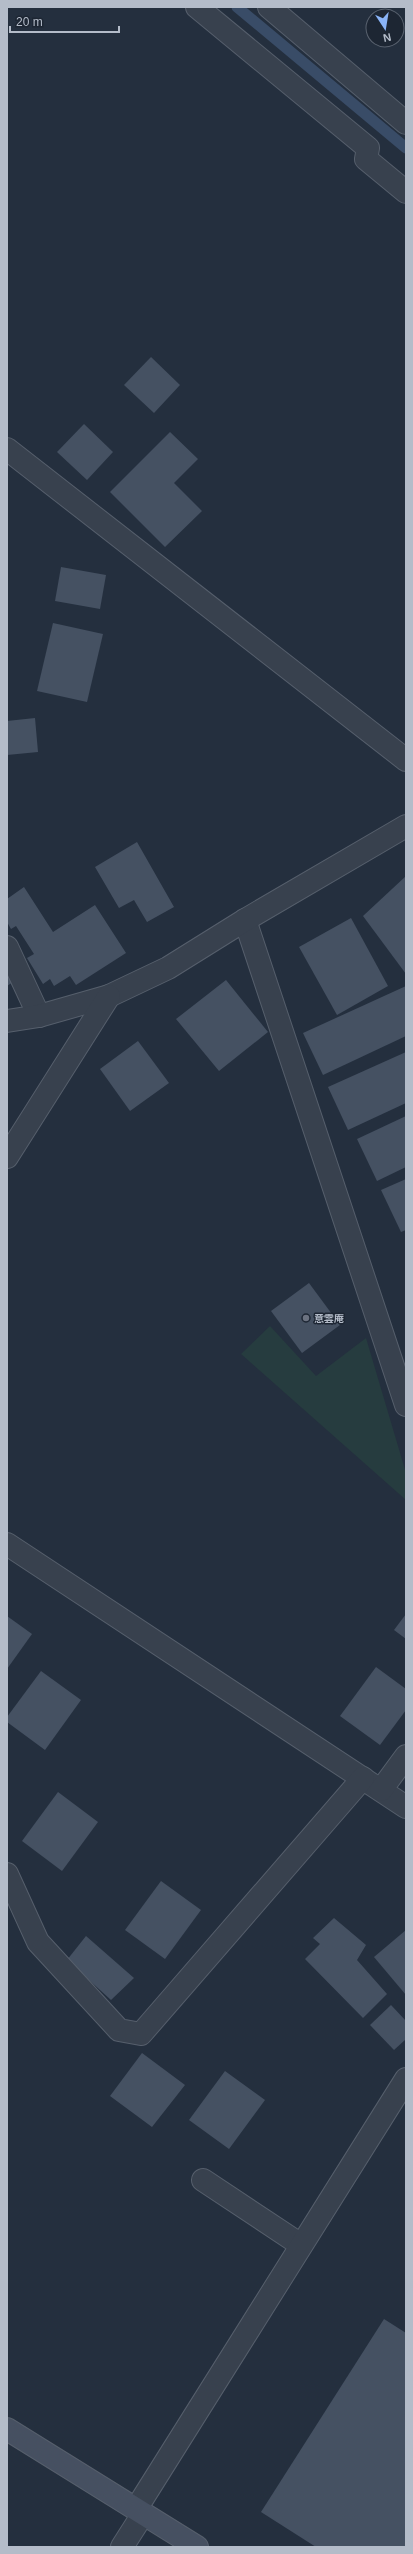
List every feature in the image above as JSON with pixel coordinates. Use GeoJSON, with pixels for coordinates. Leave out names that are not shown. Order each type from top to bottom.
{"type":"FeatureCollection","features":[{"type":"Feature","properties":{"kind":"street"},"geometry":{"type":"LineString","coordinates":[[197,7],[368,148],[366,158],[406,192]]}},
{"type":"Feature","properties":{"kind":"street"},"geometry":{"type":"LineString","coordinates":[[269,7],[406,123]]}},
{"type":"Feature","properties":{"kind":"street"},"geometry":{"type":"LineString","coordinates":[[7,449],[406,760]]}},
{"type":"Feature","properties":{"kind":"street"},"geometry":{"type":"LineString","coordinates":[[7,1021],[39,1016],[109,996],[168,968],[245,920],[406,826]]}},
{"type":"Feature","properties":{"kind":"street"},"geometry":{"type":"LineString","coordinates":[[245,920],[406,1405]]}},
{"type":"Feature","properties":{"kind":"street"},"geometry":{"type":"LineString","coordinates":[[7,947],[39,1016]]}},
{"type":"Feature","properties":{"kind":"street"},"geometry":{"type":"LineString","coordinates":[[7,1157],[109,996]]}},
{"type":"Feature","properties":{"kind":"street"},"geometry":{"type":"LineString","coordinates":[[7,1544],[406,1806]]}},
{"type":"Feature","properties":{"kind":"street"},"geometry":{"type":"LineString","coordinates":[[381,1790],[406,1756]]}},
{"type":"Feature","properties":{"kind":"street"},"geometry":{"type":"LineString","coordinates":[[7,1874],[38,1942],[119,2030],[141,2034],[363,1778]]}},
{"type":"Feature","properties":{"kind":"street"},"geometry":{"type":"LineString","coordinates":[[122,2547],[140,2511],[300,2244],[406,2079]]}},
{"type":"Feature","properties":{"kind":"street"},"geometry":{"type":"LineString","coordinates":[[203,2180],[300,2244]]}},
{"type":"Feature","properties":{"kind":"street"},"geometry":{"type":"LineString","coordinates":[[7,2429],[197,2547]]}},
{"type":"Feature","properties":{"kind":"green space"},"geometry":{"type":"Polygon","coordinates":[[[270,1326],[316,1376],[366,1338],[406,1473],[406,1500],[241,1354],[270,1326]]]}},
{"type":"Feature","properties":{"kind":"building"},"geometry":{"type":"Polygon","coordinates":[[[151,357],[180,385],[154,413],[124,385],[151,357]]]}},
{"type":"Feature","properties":{"kind":"building"},"geometry":{"type":"Polygon","coordinates":[[[84,424],[113,452],[87,480],[57,452],[84,424]]]}},
{"type":"Feature","properties":{"kind":"building"},"geometry":{"type":"Polygon","coordinates":[[[170,432],[198,459],[174,483],[202,511],[165,547],[110,492],[170,432]]]}},
{"type":"Feature","properties":{"kind":"building"},"geometry":{"type":"Polygon","coordinates":[[[61,567],[106,575],[100,609],[55,601],[61,567]]]}},
{"type":"Feature","properties":{"kind":"building"},"geometry":{"type":"Polygon","coordinates":[[[53,623],[103,634],[87,702],[37,691],[53,623]]]}},
{"type":"Feature","properties":{"kind":"building"},"geometry":{"type":"Polygon","coordinates":[[[35,718],[38,752],[7,755],[7,721],[35,718]]]}},
{"type":"Feature","properties":{"kind":"building"},"geometry":{"type":"Polygon","coordinates":[[[137,842],[174,907],[147,922],[134,900],[119,908],[95,867],[137,842]]]}},
{"type":"Feature","properties":{"kind":"building"},"geometry":{"type":"Polygon","coordinates":[[[406,876],[406,974],[363,916],[406,876]]]}},
{"type":"Feature","properties":{"kind":"building"},"geometry":{"type":"Polygon","coordinates":[[[24,887],[53,932],[95,905],[126,953],[76,985],[70,976],[54,986],[50,979],[43,984],[27,958],[34,954],[16,926],[11,929],[7,922],[7,899],[24,887]]]}},
{"type":"Feature","properties":{"kind":"building"},"geometry":{"type":"Polygon","coordinates":[[[351,918],[388,986],[337,1015],[299,947],[351,918]]]}},
{"type":"Feature","properties":{"kind":"building"},"geometry":{"type":"Polygon","coordinates":[[[7,970],[13,982],[7,986],[7,970]]]}},
{"type":"Feature","properties":{"kind":"building"},"geometry":{"type":"Polygon","coordinates":[[[226,980],[268,1032],[219,1071],[176,1019],[226,980]]]}},
{"type":"Feature","properties":{"kind":"building"},"geometry":{"type":"Polygon","coordinates":[[[406,986],[406,1036],[323,1075],[303,1033],[406,986]]]}},
{"type":"Feature","properties":{"kind":"building"},"geometry":{"type":"Polygon","coordinates":[[[138,1041],[169,1083],[130,1111],[100,1069],[138,1041]]]}},
{"type":"Feature","properties":{"kind":"building"},"geometry":{"type":"Polygon","coordinates":[[[406,1052],[406,1103],[348,1130],[328,1087],[406,1052]]]}},
{"type":"Feature","properties":{"kind":"building"},"geometry":{"type":"Polygon","coordinates":[[[406,1116],[406,1167],[377,1181],[357,1139],[406,1116]]]}},
{"type":"Feature","properties":{"kind":"building"},"geometry":{"type":"Polygon","coordinates":[[[406,1179],[406,1230],[401,1232],[381,1190],[406,1179]]]}},
{"type":"Feature","properties":{"kind":"building","name":"意雲庵"},"geometry":{"type":"Polygon","coordinates":[[[309,1283],[340,1325],[302,1353],[271,1311],[309,1283]]]}},
{"type":"Feature","properties":{"kind":"building"},"geometry":{"type":"Polygon","coordinates":[[[406,1614],[406,1639],[394,1630],[406,1614]]]}},
{"type":"Feature","properties":{"kind":"building"},"geometry":{"type":"Polygon","coordinates":[[[7,1616],[32,1634],[7,1669],[7,1616]]]}},
{"type":"Feature","properties":{"kind":"building"},"geometry":{"type":"Polygon","coordinates":[[[376,1667],[406,1689],[406,1710],[380,1745],[340,1716],[376,1667]]]}},
{"type":"Feature","properties":{"kind":"building"},"geometry":{"type":"Polygon","coordinates":[[[41,1671],[81,1700],[45,1750],[7,1722],[7,1717],[41,1671]]]}},
{"type":"Feature","properties":{"kind":"building"},"geometry":{"type":"Polygon","coordinates":[[[58,1792],[98,1822],[62,1871],[22,1841],[58,1792]]]}},
{"type":"Feature","properties":{"kind":"building"},"geometry":{"type":"Polygon","coordinates":[[[161,1881],[201,1910],[165,1959],[125,1930],[161,1881]]]}},
{"type":"Feature","properties":{"kind":"building"},"geometry":{"type":"Polygon","coordinates":[[[334,1918],[366,1945],[357,1960],[387,1994],[363,2018],[305,1959],[320,1944],[313,1938],[334,1918]]]}},
{"type":"Feature","properties":{"kind":"building"},"geometry":{"type":"Polygon","coordinates":[[[406,1930],[406,1995],[374,1957],[406,1930]]]}},
{"type":"Feature","properties":{"kind":"building"},"geometry":{"type":"Polygon","coordinates":[[[86,1936],[134,1978],[111,2000],[67,1960],[86,1936]]]}},
{"type":"Feature","properties":{"kind":"building"},"geometry":{"type":"Polygon","coordinates":[[[391,2005],[406,2021],[406,2039],[394,2050],[370,2025],[391,2005]]]}},
{"type":"Feature","properties":{"kind":"building"},"geometry":{"type":"Polygon","coordinates":[[[142,2053],[185,2085],[152,2127],[110,2096],[142,2053]]]}},
{"type":"Feature","properties":{"kind":"building"},"geometry":{"type":"Polygon","coordinates":[[[225,2071],[265,2100],[229,2149],[189,2120],[225,2071]]]}},
{"type":"Feature","properties":{"kind":"building"},"geometry":{"type":"Polygon","coordinates":[[[384,2319],[406,2333],[406,2547],[316,2547],[261,2512],[384,2319]]]}},
{"type":"Feature","properties":{"kind":"waterway"},"geometry":{"type":"LineString","coordinates":[[237,7],[406,148]]}},
{"type":"Feature","properties":{"kind":"place","name":"意雲庵"},"geometry":{"type":"Point","coordinates":[306,1318]}}]}
